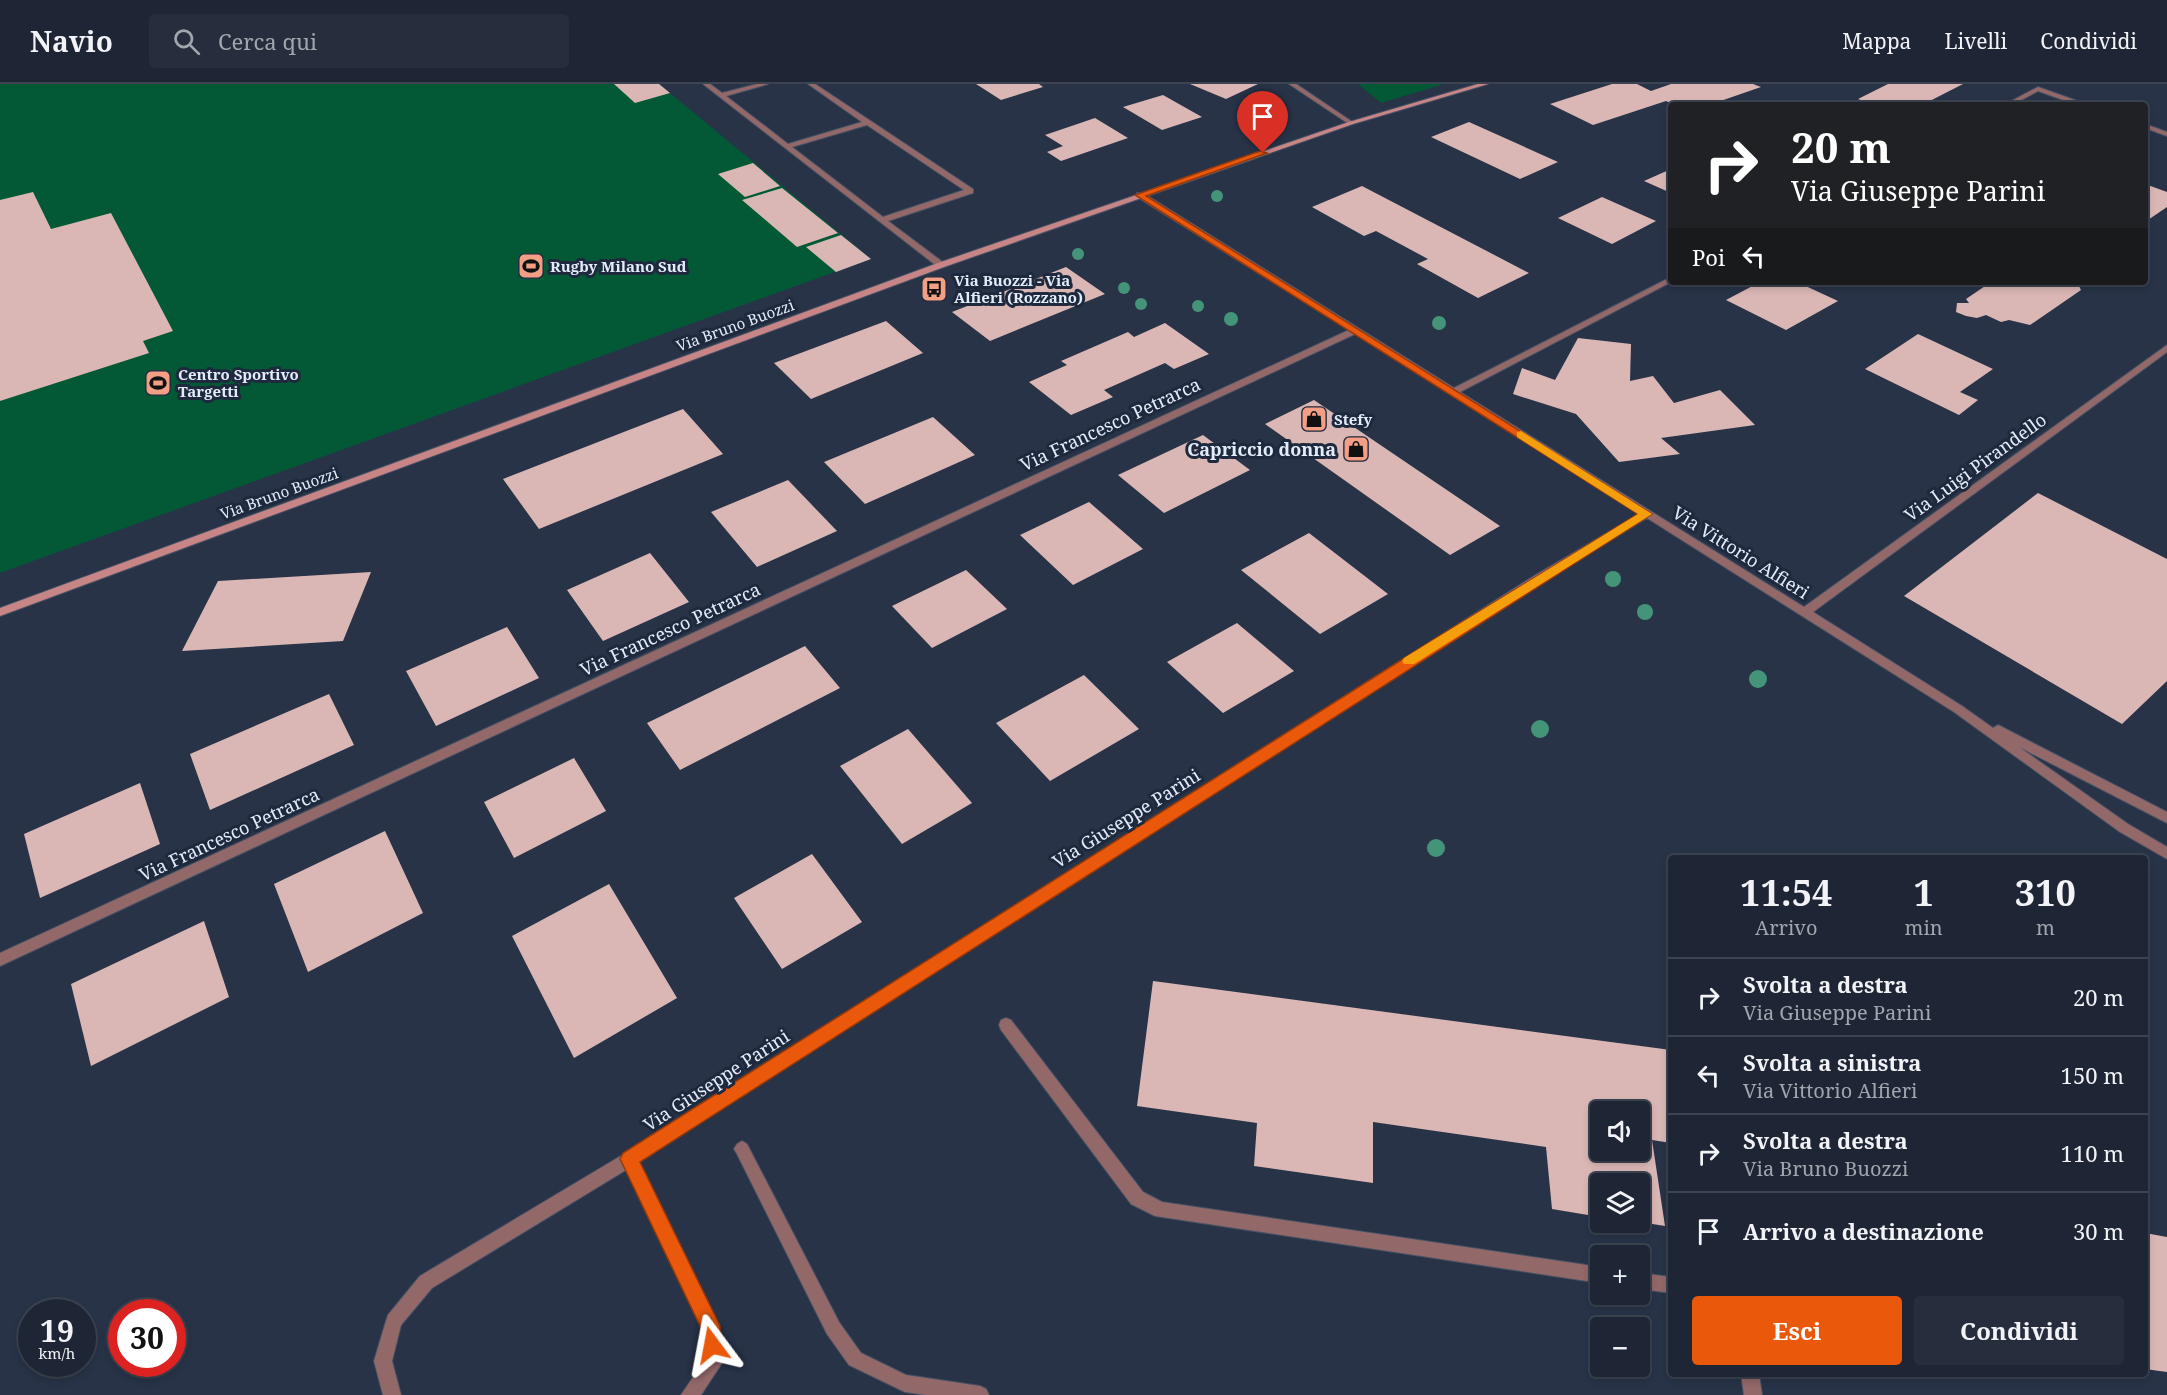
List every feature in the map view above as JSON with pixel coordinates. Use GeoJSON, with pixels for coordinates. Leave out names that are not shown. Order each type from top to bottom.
{"type":"FeatureCollection","features":[{"type":"Feature","properties":{"kind":"main road","name":"Via Bruno Buozzi"},"geometry":{"type":"LineString","coordinates":[[0,612],[941,265],[1351,123],[1485,84]]}},
{"type":"Feature","properties":{"kind":"street"},"geometry":{"type":"LineString","coordinates":[[706,84],[941,265]]}},
{"type":"Feature","properties":{"kind":"street"},"geometry":{"type":"LineString","coordinates":[[722,95],[765,84]]}},
{"type":"Feature","properties":{"kind":"street"},"geometry":{"type":"LineString","coordinates":[[811,84],[970,190],[882,220]]}},
{"type":"Feature","properties":{"kind":"street"},"geometry":{"type":"LineString","coordinates":[[1292,84],[1351,123]]}},
{"type":"Feature","properties":{"kind":"street"},"geometry":{"type":"LineString","coordinates":[[2013,102],[2038,89],[2075,102]]}},
{"type":"Feature","properties":{"kind":"street"},"geometry":{"type":"LineString","coordinates":[[787,146],[868,123]]}},
{"type":"Feature","properties":{"kind":"street"},"geometry":{"type":"LineString","coordinates":[[2148,127],[2167,134]]}},
{"type":"Feature","properties":{"kind":"street","name":"Via Vittorio Alfieri"},"geometry":{"type":"LineString","coordinates":[[1140,195],[1958,709],[2124,828],[2167,854]]}},
{"type":"Feature","properties":{"kind":"street"},"geometry":{"type":"LineString","coordinates":[[1453,392],[1668,281]]}},
{"type":"Feature","properties":{"kind":"street","name":"Via Francesco Petrarca"},"geometry":{"type":"LineString","coordinates":[[0,960],[1354,331]]}},
{"type":"Feature","properties":{"kind":"street","name":"Via Luigi Pirandello"},"geometry":{"type":"LineString","coordinates":[[1804,613],[2167,348]]}},
{"type":"Feature","properties":{"kind":"street","name":"Via Giuseppe Parini"},"geometry":{"type":"LineString","coordinates":[[392,1395],[383,1361],[394,1321],[426,1282],[629,1159],[1488,611],[1646,514]]}},
{"type":"Feature","properties":{"kind":"street","name":"Via Vittorio Alfieri"},"geometry":{"type":"LineString","coordinates":[[1958,709],[2167,818]]}},
{"type":"Feature","properties":{"kind":"street"},"geometry":{"type":"LineString","coordinates":[[1006,1024],[1137,1198],[1161,1210],[1590,1274]]}},
{"type":"Feature","properties":{"kind":"street"},"geometry":{"type":"LineString","coordinates":[[742,1149],[833,1328],[855,1359],[905,1383],[980,1395]]}},
{"type":"Feature","properties":{"kind":"street"},"geometry":{"type":"LineString","coordinates":[[629,1159],[710,1326],[713,1363],[690,1395]]}},
{"type":"Feature","properties":{"kind":"street"},"geometry":{"type":"LineString","coordinates":[[1650,1282],[1668,1285]]}},
{"type":"Feature","properties":{"kind":"street"},"geometry":{"type":"LineString","coordinates":[[1750,1377],[1753,1395]]}},
{"type":"Feature","properties":{"kind":"green space","name":"Rugby Milano Sud"},"geometry":{"type":"Polygon","coordinates":[[[0,84],[659,84],[871,259],[0,573],[0,84]]]}},
{"type":"Feature","properties":{"kind":"green space"},"geometry":{"type":"Polygon","coordinates":[[[1358,84],[1444,84],[1381,103],[1358,84]]]}},
{"type":"Feature","properties":{"kind":"building"},"geometry":{"type":"Polygon","coordinates":[[[614,84],[659,84],[670,93],[635,103],[614,84]]]}},
{"type":"Feature","properties":{"kind":"building"},"geometry":{"type":"Polygon","coordinates":[[[976,84],[1039,84],[1043,87],[1001,100],[976,84]]]}},
{"type":"Feature","properties":{"kind":"building"},"geometry":{"type":"Polygon","coordinates":[[[1190,84],[1258,84],[1226,99],[1190,84]]]}},
{"type":"Feature","properties":{"kind":"building"},"geometry":{"type":"Polygon","coordinates":[[[1612,84],[1637,84],[1651,91],[1671,84],[1753,84],[1761,87],[1718,102],[1666,101],[1593,125],[1550,104],[1612,84]]]}},
{"type":"Feature","properties":{"kind":"building"},"geometry":{"type":"Polygon","coordinates":[[[1888,84],[1963,84],[1928,102],[1866,102],[1858,99],[1888,84]]]}},
{"type":"Feature","properties":{"kind":"building"},"geometry":{"type":"Polygon","coordinates":[[[1163,95],[1202,117],[1162,130],[1123,107],[1163,95]]]}},
{"type":"Feature","properties":{"kind":"building"},"geometry":{"type":"Polygon","coordinates":[[[1095,118],[1128,138],[1061,161],[1047,152],[1063,146],[1045,135],[1095,118]]]}},
{"type":"Feature","properties":{"kind":"building"},"geometry":{"type":"Polygon","coordinates":[[[1469,122],[1558,162],[1520,179],[1431,137],[1469,122]]]}},
{"type":"Feature","properties":{"kind":"building"},"geometry":{"type":"Polygon","coordinates":[[[753,163],[780,186],[745,197],[718,174],[753,163]]]}},
{"type":"Feature","properties":{"kind":"building"},"geometry":{"type":"Polygon","coordinates":[[[1668,170],[1668,192],[1644,181],[1668,170]]]}},
{"type":"Feature","properties":{"kind":"building"},"geometry":{"type":"Polygon","coordinates":[[[2148,185],[2167,192],[2167,207],[2148,220],[2148,185]]]}},
{"type":"Feature","properties":{"kind":"building"},"geometry":{"type":"Polygon","coordinates":[[[1362,186],[1529,273],[1478,298],[1417,264],[1428,259],[1376,231],[1364,236],[1312,207],[1362,186]]]}},
{"type":"Feature","properties":{"kind":"building"},"geometry":{"type":"Polygon","coordinates":[[[782,188],[838,233],[797,247],[742,200],[782,188]]]}},
{"type":"Feature","properties":{"kind":"building"},"geometry":{"type":"Polygon","coordinates":[[[33,192],[51,229],[111,213],[173,331],[143,341],[149,353],[0,401],[0,200],[33,192]]]}},
{"type":"Feature","properties":{"kind":"building"},"geometry":{"type":"Polygon","coordinates":[[[1602,197],[1656,221],[1612,244],[1558,218],[1602,197]]]}},
{"type":"Feature","properties":{"kind":"building"},"geometry":{"type":"Polygon","coordinates":[[[841,235],[871,259],[836,272],[806,247],[841,235]]]}},
{"type":"Feature","properties":{"kind":"building"},"geometry":{"type":"Polygon","coordinates":[[[1066,267],[1105,294],[990,341],[952,312],[1066,267]]]}},
{"type":"Feature","properties":{"kind":"building"},"geometry":{"type":"Polygon","coordinates":[[[1754,285],[1803,285],[1838,301],[1786,330],[1726,300],[1754,285]]]}},
{"type":"Feature","properties":{"kind":"building"},"geometry":{"type":"Polygon","coordinates":[[[1987,285],[2078,285],[2081,290],[2030,325],[2009,320],[2001,322],[1986,315],[1977,318],[1956,312],[1957,303],[1969,303],[1966,299],[1987,285]]]}},
{"type":"Feature","properties":{"kind":"building"},"geometry":{"type":"Polygon","coordinates":[[[886,321],[923,353],[811,399],[774,363],[886,321]]]}},
{"type":"Feature","properties":{"kind":"building"},"geometry":{"type":"Polygon","coordinates":[[[1165,323],[1209,354],[1174,369],[1165,363],[1104,390],[1113,397],[1071,415],[1029,382],[1067,365],[1061,361],[1128,332],[1134,337],[1165,323]]]}},
{"type":"Feature","properties":{"kind":"building"},"geometry":{"type":"Polygon","coordinates":[[[1918,334],[1993,369],[1960,392],[1978,400],[1959,415],[1865,369],[1918,334]]]}},
{"type":"Feature","properties":{"kind":"building"},"geometry":{"type":"Polygon","coordinates":[[[1578,338],[1631,344],[1630,381],[1653,376],[1674,403],[1720,390],[1755,425],[1661,438],[1680,454],[1619,462],[1576,414],[1513,394],[1522,368],[1555,380],[1578,338]]]}},
{"type":"Feature","properties":{"kind":"building"},"geometry":{"type":"Polygon","coordinates":[[[1314,400],[1500,526],[1450,555],[1265,424],[1314,400]]]}},
{"type":"Feature","properties":{"kind":"building"},"geometry":{"type":"Polygon","coordinates":[[[683,409],[723,454],[539,529],[503,479],[683,409]]]}},
{"type":"Feature","properties":{"kind":"building"},"geometry":{"type":"Polygon","coordinates":[[[933,417],[975,455],[865,504],[824,462],[933,417]]]}},
{"type":"Feature","properties":{"kind":"building"},"geometry":{"type":"Polygon","coordinates":[[[1203,435],[1250,470],[1164,513],[1118,475],[1203,435]]]}},
{"type":"Feature","properties":{"kind":"building"},"geometry":{"type":"Polygon","coordinates":[[[788,480],[837,531],[757,567],[711,512],[788,480]]]}},
{"type":"Feature","properties":{"kind":"building"},"geometry":{"type":"Polygon","coordinates":[[[2038,493],[2167,559],[2167,681],[2122,724],[1904,596],[2038,493]]]}},
{"type":"Feature","properties":{"kind":"building"},"geometry":{"type":"Polygon","coordinates":[[[1089,502],[1143,549],[1073,585],[1020,535],[1089,502]]]}},
{"type":"Feature","properties":{"kind":"building"},"geometry":{"type":"Polygon","coordinates":[[[1309,533],[1388,594],[1320,634],[1241,570],[1309,533]]]}},
{"type":"Feature","properties":{"kind":"building"},"geometry":{"type":"Polygon","coordinates":[[[650,553],[689,602],[603,641],[567,590],[650,553]]]}},
{"type":"Feature","properties":{"kind":"building"},"geometry":{"type":"Polygon","coordinates":[[[966,570],[1007,609],[932,648],[892,606],[966,570]]]}},
{"type":"Feature","properties":{"kind":"building"},"geometry":{"type":"Polygon","coordinates":[[[371,572],[343,641],[182,651],[218,581],[371,572]]]}},
{"type":"Feature","properties":{"kind":"building"},"geometry":{"type":"Polygon","coordinates":[[[1237,623],[1294,671],[1223,713],[1167,662],[1237,623]]]}},
{"type":"Feature","properties":{"kind":"building"},"geometry":{"type":"Polygon","coordinates":[[[507,627],[539,678],[436,726],[406,671],[507,627]]]}},
{"type":"Feature","properties":{"kind":"building"},"geometry":{"type":"Polygon","coordinates":[[[805,646],[840,688],[680,770],[647,723],[805,646]]]}},
{"type":"Feature","properties":{"kind":"building"},"geometry":{"type":"Polygon","coordinates":[[[1084,675],[1139,729],[1050,781],[996,723],[1084,675]]]}},
{"type":"Feature","properties":{"kind":"building"},"geometry":{"type":"Polygon","coordinates":[[[329,694],[354,745],[210,810],[190,754],[329,694]]]}},
{"type":"Feature","properties":{"kind":"building"},"geometry":{"type":"Polygon","coordinates":[[[908,729],[972,803],[902,844],[840,766],[908,729]]]}},
{"type":"Feature","properties":{"kind":"building"},"geometry":{"type":"Polygon","coordinates":[[[574,758],[606,811],[514,858],[484,802],[574,758]]]}},
{"type":"Feature","properties":{"kind":"building"},"geometry":{"type":"Polygon","coordinates":[[[140,783],[160,844],[40,898],[24,834],[140,783]]]}},
{"type":"Feature","properties":{"kind":"building"},"geometry":{"type":"Polygon","coordinates":[[[385,831],[423,913],[308,972],[274,884],[385,831]]]}},
{"type":"Feature","properties":{"kind":"building"},"geometry":{"type":"Polygon","coordinates":[[[812,854],[862,922],[782,969],[734,898],[812,854]]]}},
{"type":"Feature","properties":{"kind":"building"},"geometry":{"type":"Polygon","coordinates":[[[609,884],[677,998],[574,1058],[512,936],[609,884]]]}},
{"type":"Feature","properties":{"kind":"building"},"geometry":{"type":"Polygon","coordinates":[[[204,921],[229,997],[91,1066],[71,984],[204,921]]]}},
{"type":"Feature","properties":{"kind":"building"},"geometry":{"type":"Polygon","coordinates":[[[1153,981],[1668,1050],[1668,1143],[1652,1140],[1665,1226],[1650,1224],[1650,1173],[1590,1173],[1590,1215],[1552,1209],[1546,1147],[1373,1122],[1373,1183],[1254,1166],[1257,1123],[1137,1106],[1153,981]]]}},
{"type":"Feature","properties":{"kind":"building"},"geometry":{"type":"Polygon","coordinates":[[[2148,1234],[2167,1237],[2167,1372],[2148,1369],[2148,1234]]]}},
{"type":"Feature","properties":{"kind":"slow traffic"},"geometry":{"type":"LineString","coordinates":[[1409,661],[1646,514],[1521,435]]}},
{"type":"Feature","properties":{"kind":"place","name":"Rugby Milano Sud"},"geometry":{"type":"Point","coordinates":[531,266]}},
{"type":"Feature","properties":{"kind":"place","name":"Via Buozzi - Via Alfieri (Rozzano)"},"geometry":{"type":"Point","coordinates":[934,289]}},
{"type":"Feature","properties":{"kind":"place","name":"Centro Sportivo Targetti"},"geometry":{"type":"Point","coordinates":[158,383]}},
{"type":"Feature","properties":{"kind":"place","name":"Stefy"},"geometry":{"type":"Point","coordinates":[1314,419]}},
{"type":"Feature","properties":{"kind":"place","name":"Capriccio donna"},"geometry":{"type":"Point","coordinates":[1356,449]}},
{"type":"Feature","properties":{"kind":"route"},"geometry":{"type":"LineString","coordinates":[[712,1345],[710,1326],[629,1159],[1437,643],[1646,514],[1140,195],[1263,153]]}}]}
